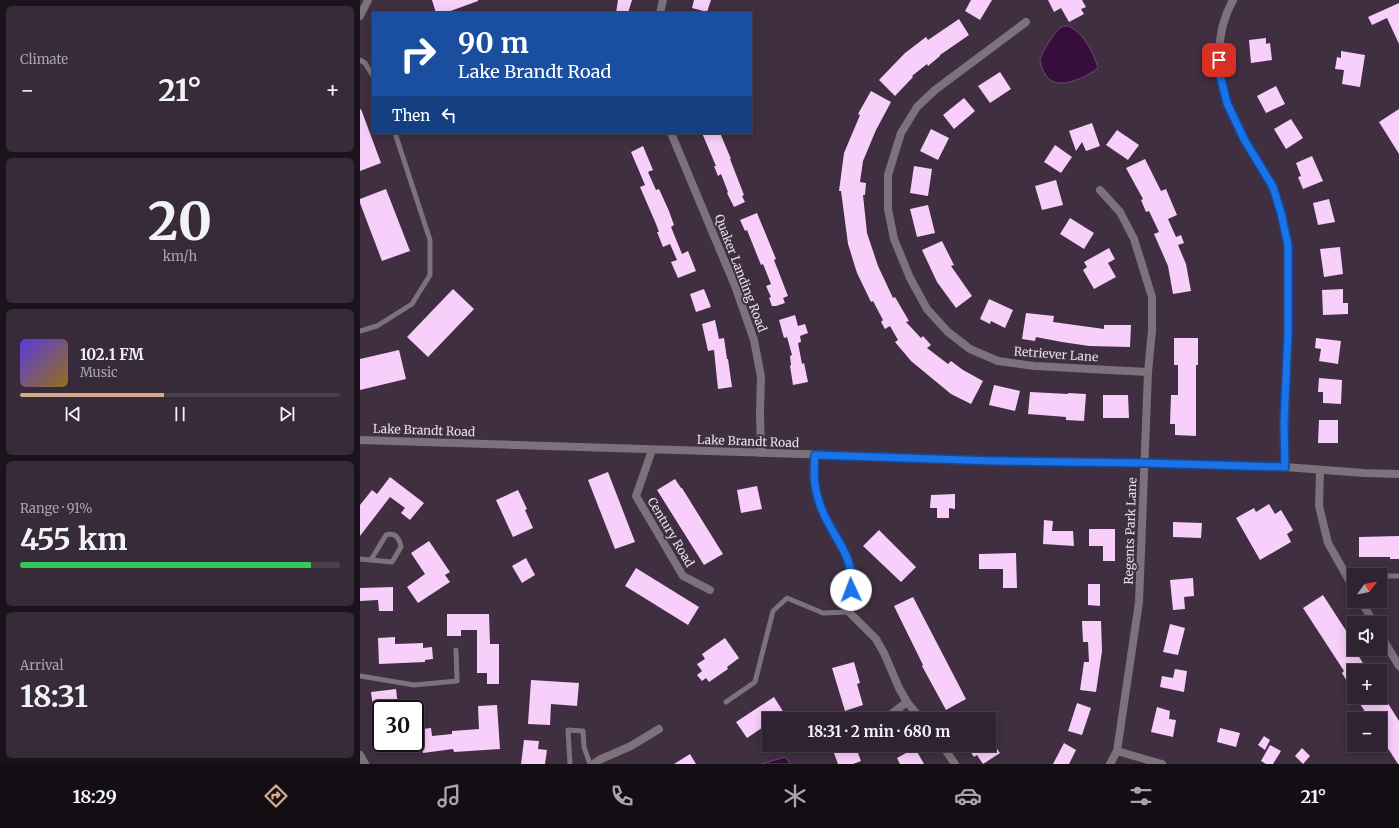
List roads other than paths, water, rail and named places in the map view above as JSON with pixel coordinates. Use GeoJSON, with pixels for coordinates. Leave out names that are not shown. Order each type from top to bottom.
{"type":"FeatureCollection","features":[{"type":"Feature","properties":{"kind":"street"},"geometry":{"type":"LineString","coordinates":[[360,16],[368,0]]}},
{"type":"Feature","properties":{"kind":"street"},"geometry":{"type":"LineString","coordinates":[[660,12],[663,0]]}},
{"type":"Feature","properties":{"kind":"street"},"geometry":{"type":"LineString","coordinates":[[1233,0],[1228,9],[1220,38],[1219,71],[1227,103],[1244,139],[1273,187],[1281,213],[1288,245],[1288,334],[1284,423],[1285,467]]}},
{"type":"Feature","properties":{"kind":"street","name":"Retriever Lane"},"geometry":{"type":"LineString","coordinates":[[1026,22],[934,90],[917,107],[901,133],[888,175],[888,209],[894,239],[910,278],[927,309],[948,332],[970,349],[998,361],[1034,366],[1148,372]]}},
{"type":"Feature","properties":{"kind":"street","name":"Quaker Landing Road"},"geometry":{"type":"LineString","coordinates":[[671,134],[735,286],[754,340],[761,376],[760,412],[762,453]]}},
{"type":"Feature","properties":{"kind":"street","name":"Regents Park Lane"},"geometry":{"type":"LineString","coordinates":[[1100,190],[1120,212],[1134,239],[1152,297],[1152,330],[1148,372],[1139,602],[1117,751],[1110,764]]}},
{"type":"Feature","properties":{"kind":"street","name":"Lake Brandt Road"},"geometry":{"type":"LineString","coordinates":[[360,440],[1002,461],[1285,467],[1399,474]]}},
{"type":"Feature","properties":{"kind":"street","name":"Century Road"},"geometry":{"type":"LineString","coordinates":[[652,450],[636,496],[683,576],[710,590]]}},
{"type":"Feature","properties":{"kind":"street"},"geometry":{"type":"LineString","coordinates":[[815,455],[813,476],[817,496],[822,511],[842,546],[849,563],[853,579],[849,612],[876,639],[884,653],[899,688],[907,702],[915,712]]}},
{"type":"Feature","properties":{"kind":"street"},"geometry":{"type":"LineString","coordinates":[[1320,470],[1319,506],[1328,543],[1347,572]]}},
{"type":"Feature","properties":{"kind":"street"},"geometry":{"type":"LineString","coordinates":[[1387,646],[1399,666]]}},
{"type":"Feature","properties":{"kind":"street"},"geometry":{"type":"LineString","coordinates":[[894,712],[907,702]]}},
{"type":"Feature","properties":{"kind":"street"},"geometry":{"type":"LineString","coordinates":[[593,764],[631,746],[658,729]]}},
{"type":"Feature","properties":{"kind":"street"},"geometry":{"type":"LineString","coordinates":[[1117,751],[1162,764]]}},
{"type":"Feature","properties":{"kind":"street"},"geometry":{"type":"LineString","coordinates":[[947,752],[955,764]]}},
{"type":"Feature","properties":{"kind":"street"},"geometry":{"type":"LineString","coordinates":[[360,755],[365,764]]}},
{"type":"Feature","properties":{"kind":"lane"},"geometry":{"type":"LineString","coordinates":[[360,60],[365,63],[372,74]]}},
{"type":"Feature","properties":{"kind":"lane"},"geometry":{"type":"LineString","coordinates":[[360,331],[377,326],[412,304],[430,275],[430,240],[395,134]]}},
{"type":"Feature","properties":{"kind":"lane"},"geometry":{"type":"LineString","coordinates":[[360,559],[392,562],[401,547],[400,539],[396,535],[386,535],[371,560]]}},
{"type":"Feature","properties":{"kind":"lane"},"geometry":{"type":"LineString","coordinates":[[1387,576],[1399,576]]}},
{"type":"Feature","properties":{"kind":"lane"},"geometry":{"type":"LineString","coordinates":[[726,702],[755,682],[773,611],[787,598],[823,613],[849,612]]}},
{"type":"Feature","properties":{"kind":"lane"},"geometry":{"type":"LineString","coordinates":[[360,676],[414,684],[457,681],[456,650]]}},
{"type":"Feature","properties":{"kind":"lane"},"geometry":{"type":"LineString","coordinates":[[570,764],[568,730],[583,731],[584,747],[590,764]]}}]}
